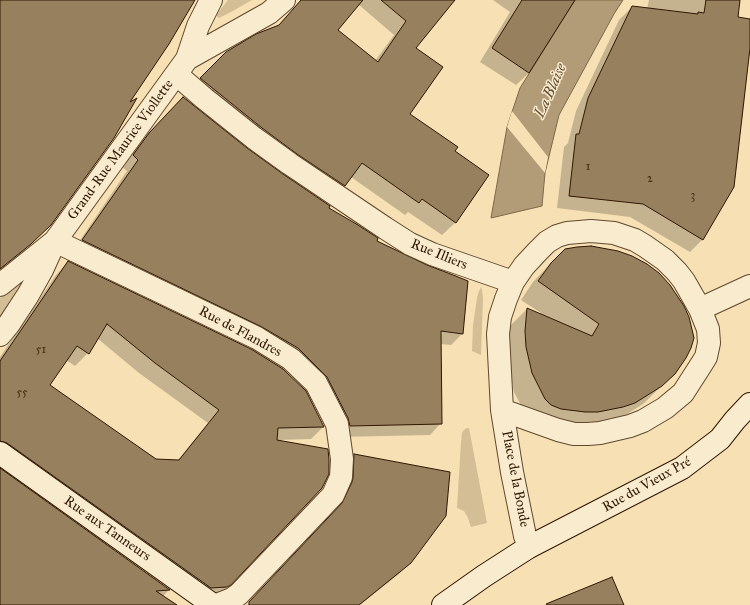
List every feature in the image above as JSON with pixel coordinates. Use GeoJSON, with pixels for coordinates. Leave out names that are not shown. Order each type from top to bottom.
{"type":"FeatureCollection","features":[{"type":"Feature","properties":{"kind":"street","name":"Grand-Rue Maurice Viollette"},"geometry":{"type":"LineString","coordinates":[[0,335],[28,295],[42,270],[55,241],[181,67],[198,26],[211,0]]}},
{"type":"Feature","properties":{"kind":"street","name":"Grand-Rue Maurice Viollette"},"geometry":{"type":"LineString","coordinates":[[181,67],[269,13],[284,0]]}},
{"type":"Feature","properties":{"kind":"street","name":"Rue Illiers"},"geometry":{"type":"LineString","coordinates":[[181,67],[205,100],[254,138],[385,228],[410,244],[432,254],[513,282]]}},
{"type":"Feature","properties":{"kind":"street"},"geometry":{"type":"LineString","coordinates":[[513,282],[532,256],[547,242],[566,233],[591,232],[614,233],[635,240],[665,260],[684,281],[700,309],[750,286]]}},
{"type":"Feature","properties":{"kind":"street","name":"Grand-Rue Maurice Viollette"},"geometry":{"type":"LineString","coordinates":[[0,285],[55,241]]}},
{"type":"Feature","properties":{"kind":"street","name":"Rue de Flandres"},"geometry":{"type":"LineString","coordinates":[[55,241],[257,338],[291,358],[316,383],[337,424],[342,459],[341,477],[333,495],[239,594],[232,599],[217,605]]}},
{"type":"Feature","properties":{"kind":"street","name":"Place de la Bonde"},"geometry":{"type":"LineString","coordinates":[[513,282],[500,317],[498,334],[502,410],[512,472],[529,547]]}},
{"type":"Feature","properties":{"kind":"street","name":"Place de la Bonde"},"geometry":{"type":"LineString","coordinates":[[502,410],[558,430],[574,434],[600,433],[630,426],[643,421],[665,408],[683,393],[704,361],[709,343],[708,329],[700,309]]}},
{"type":"Feature","properties":{"kind":"street","name":"Rue du Vieux Pré"},"geometry":{"type":"LineString","coordinates":[[443,605],[529,547],[682,468],[720,439],[750,404]]}},
{"type":"Feature","properties":{"kind":"street","name":"Rue aux Tanneurs"},"geometry":{"type":"LineString","coordinates":[[0,453],[213,605]]}},
{"type":"Feature","properties":{"kind":"shaded area"},"geometry":{"type":"Polygon","coordinates":[[[228,0],[252,0],[219,18],[216,15],[228,0]]]}},
{"type":"Feature","properties":{"kind":"shaded area"},"geometry":{"type":"Polygon","coordinates":[[[32,272],[0,320],[0,298],[32,272]]]}},
{"type":"Feature","properties":{"kind":"shaded area"},"geometry":{"type":"Polygon","coordinates":[[[481,287],[483,298],[481,355],[472,351],[473,325],[477,298],[481,287]]]}},
{"type":"Feature","properties":{"kind":"shaded area"},"geometry":{"type":"Polygon","coordinates":[[[469,428],[487,523],[471,527],[464,511],[457,508],[462,433],[469,428]]]}},
{"type":"Feature","properties":{"kind":"water","name":"La Blaise"},"geometry":{"type":"Polygon","coordinates":[[[575,0],[623,0],[559,115],[545,173],[542,206],[491,218],[507,127],[520,88],[575,0]]]}},
{"type":"Feature","properties":{"kind":"pier"},"geometry":{"type":"Polygon","coordinates":[[[512,111],[548,157],[545,173],[507,127],[512,111]]]}},
{"type":"Feature","properties":{"kind":"building"},"geometry":{"type":"Polygon","coordinates":[[[0,0],[195,0],[169,44],[130,102],[137,98],[114,138],[51,225],[31,244],[0,269],[0,0]]]}},
{"type":"Feature","properties":{"kind":"building"},"geometry":{"type":"Polygon","coordinates":[[[301,0],[363,0],[338,30],[378,62],[406,21],[381,0],[455,0],[416,48],[443,67],[410,114],[458,147],[455,151],[489,175],[456,223],[422,199],[419,203],[362,163],[345,186],[297,154],[262,128],[200,78],[226,52],[256,34],[279,25],[301,0]]]}},
{"type":"Feature","properties":{"kind":"building"},"geometry":{"type":"Polygon","coordinates":[[[522,0],[575,0],[529,73],[492,48],[522,0]]]}},
{"type":"Feature","properties":{"kind":"building"},"geometry":{"type":"Polygon","coordinates":[[[706,0],[740,0],[738,17],[750,19],[750,48],[734,187],[703,240],[643,204],[569,196],[576,134],[579,134],[588,98],[632,6],[698,14],[698,12],[704,13],[706,0]]]}},
{"type":"Feature","properties":{"kind":"building"},"geometry":{"type":"Polygon","coordinates":[[[183,97],[247,148],[330,206],[329,208],[378,238],[377,241],[427,265],[468,281],[463,334],[441,331],[442,424],[350,426],[348,418],[327,377],[298,348],[262,327],[82,240],[138,160],[133,155],[149,133],[183,97]]]}},
{"type":"Feature","properties":{"kind":"building"},"geometry":{"type":"Polygon","coordinates":[[[591,246],[618,251],[632,256],[647,264],[659,273],[670,285],[684,306],[689,317],[694,338],[686,358],[675,374],[662,386],[635,403],[598,412],[561,409],[551,405],[545,399],[532,373],[526,347],[525,331],[527,308],[592,336],[599,324],[538,281],[551,263],[565,249],[591,246]]]}},
{"type":"Feature","properties":{"kind":"building"},"geometry":{"type":"Polygon","coordinates":[[[68,261],[251,349],[283,369],[306,391],[324,427],[278,428],[277,440],[328,449],[329,474],[322,488],[231,585],[227,587],[211,588],[7,443],[0,441],[0,361],[68,261]],[[107,324],[89,354],[77,346],[50,385],[156,459],[179,460],[219,410],[155,363],[107,324]]]}},
{"type":"Feature","properties":{"kind":"building"},"geometry":{"type":"Polygon","coordinates":[[[354,454],[450,472],[446,516],[411,563],[359,605],[249,605],[249,602],[342,503],[353,478],[354,454]]]}},
{"type":"Feature","properties":{"kind":"building"},"geometry":{"type":"Polygon","coordinates":[[[0,468],[170,590],[156,591],[177,605],[0,605],[0,468]]]}},
{"type":"Feature","properties":{"kind":"building"},"geometry":{"type":"Polygon","coordinates":[[[612,577],[624,605],[546,604],[612,577]]]}}]}
